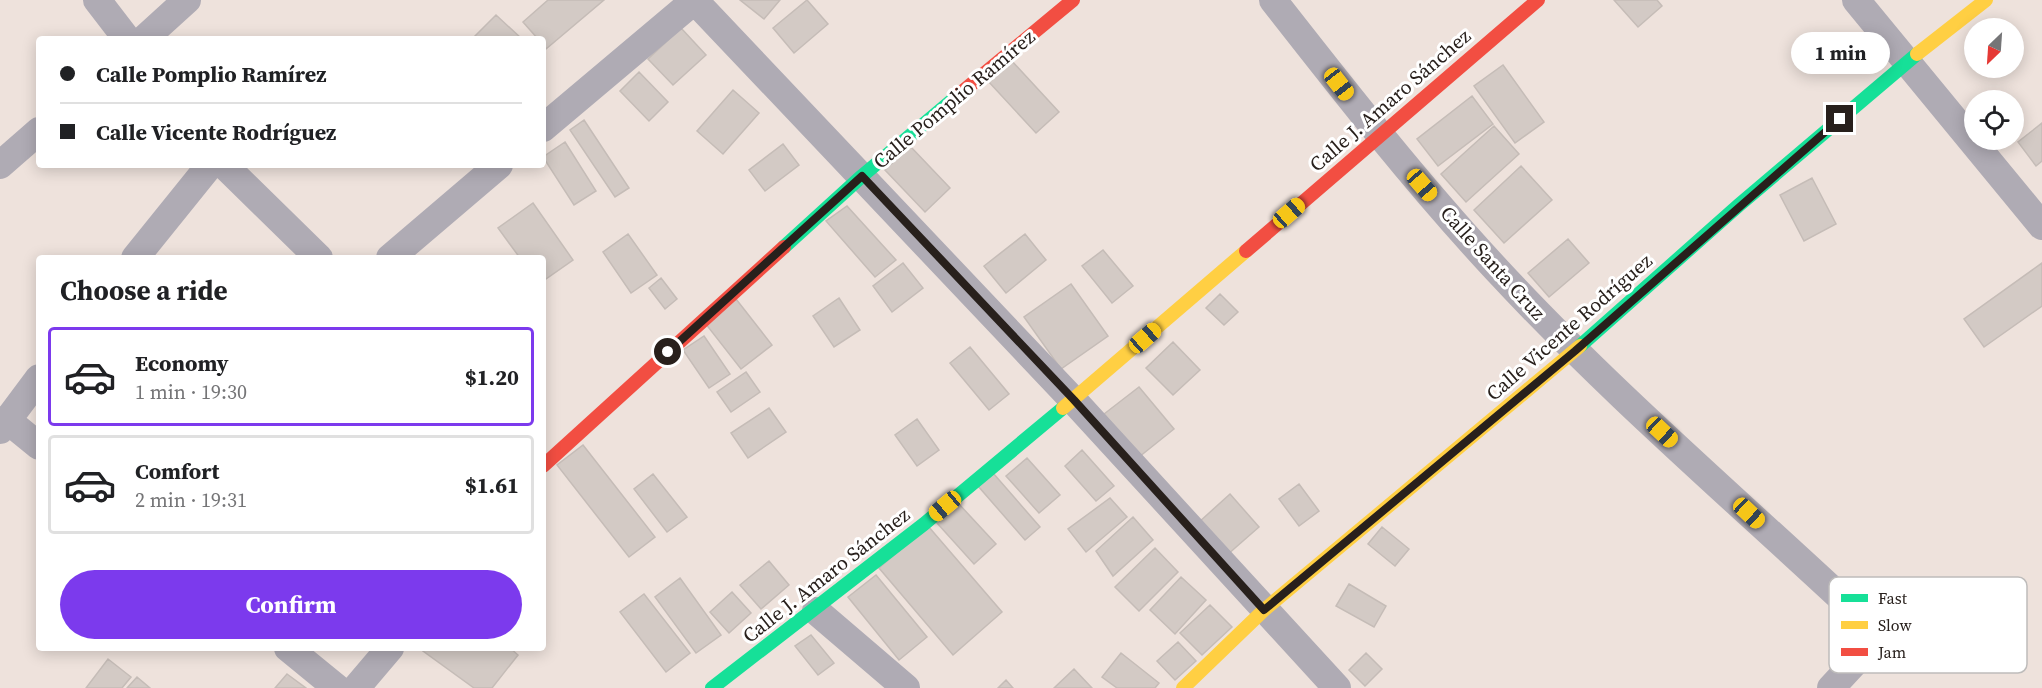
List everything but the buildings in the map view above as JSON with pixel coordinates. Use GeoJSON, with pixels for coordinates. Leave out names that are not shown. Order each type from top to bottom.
{"type":"FeatureCollection","features":[{"type":"Feature","properties":{"kind":"street"},"geometry":{"type":"LineString","coordinates":[[97,0],[125,36]]}},
{"type":"Feature","properties":{"kind":"street"},"geometry":{"type":"LineString","coordinates":[[147,36],[188,0]]}},
{"type":"Feature","properties":{"kind":"street"},"geometry":{"type":"LineString","coordinates":[[546,125],[694,0],[1074,400],[1337,688]]}},
{"type":"Feature","properties":{"kind":"street","name":"Calle Pomplio Ramírez"},"geometry":{"type":"LineString","coordinates":[[546,462],[862,176],[1073,0]]}},
{"type":"Feature","properties":{"kind":"street","name":"Calle Santa Cruz"},"geometry":{"type":"LineString","coordinates":[[1273,0],[1378,134],[1495,268],[1575,351],[1829,587]]}},
{"type":"Feature","properties":{"kind":"street","name":"Calle J. Amaro Sánchez"},"geometry":{"type":"LineString","coordinates":[[712,688],[816,611],[1074,400],[1378,134],[1538,0]]}},
{"type":"Feature","properties":{"kind":"street"},"geometry":{"type":"LineString","coordinates":[[1856,0],[2042,226]]}},
{"type":"Feature","properties":{"kind":"street","name":"Calle Vicente Rodríguez"},"geometry":{"type":"LineString","coordinates":[[1183,688],[1264,610],[1575,351],[1738,205],[1908,61],[1986,0]]}},
{"type":"Feature","properties":{"kind":"street"},"geometry":{"type":"LineString","coordinates":[[0,165],[36,134]]}},
{"type":"Feature","properties":{"kind":"street"},"geometry":{"type":"LineString","coordinates":[[137,255],[208,168]]}},
{"type":"Feature","properties":{"kind":"street"},"geometry":{"type":"LineString","coordinates":[[227,168],[316,255]]}},
{"type":"Feature","properties":{"kind":"street"},"geometry":{"type":"LineString","coordinates":[[394,255],[495,168]]}},
{"type":"Feature","properties":{"kind":"street"},"geometry":{"type":"LineString","coordinates":[[36,382],[3,424],[36,444]]}},
{"type":"Feature","properties":{"kind":"street"},"geometry":{"type":"LineString","coordinates":[[816,611],[906,688]]}},
{"type":"Feature","properties":{"kind":"street"},"geometry":{"type":"LineString","coordinates":[[292,651],[337,688]]}},
{"type":"Feature","properties":{"kind":"street"},"geometry":{"type":"LineString","coordinates":[[356,688],[387,651]]}},
{"type":"Feature","properties":{"kind":"street","name":"Calle Santa Cruz"},"geometry":{"type":"LineString","coordinates":[[1830,688],[1844,673]]}},
{"type":"Feature","properties":{"kind":"traffic: fast"},"geometry":{"type":"LineString","coordinates":[[1580,346],[1739,205],[1917,54]]}},
{"type":"Feature","properties":{"kind":"traffic: fast"},"geometry":{"type":"LineString","coordinates":[[784,247],[862,176],[956,97]]}},
{"type":"Feature","properties":{"kind":"traffic: fast"},"geometry":{"type":"LineString","coordinates":[[712,688],[924,524],[1063,408]]}},
{"type":"Feature","properties":{"kind":"traffic: slow"},"geometry":{"type":"LineString","coordinates":[[1917,54],[1986,0]]}},
{"type":"Feature","properties":{"kind":"traffic: slow"},"geometry":{"type":"LineString","coordinates":[[1063,408],[1246,251]]}},
{"type":"Feature","properties":{"kind":"traffic: slow"},"geometry":{"type":"LineString","coordinates":[[1183,688],[1264,610],[1580,346]]}},
{"type":"Feature","properties":{"kind":"traffic: jam"},"geometry":{"type":"LineString","coordinates":[[956,97],[1073,0]]}},
{"type":"Feature","properties":{"kind":"traffic: jam"},"geometry":{"type":"LineString","coordinates":[[1246,251],[1538,0]]}},
{"type":"Feature","properties":{"kind":"traffic: jam"},"geometry":{"type":"LineString","coordinates":[[546,463],[784,247]]}},
{"type":"Feature","properties":{"kind":"route"},"geometry":{"type":"LineString","coordinates":[[668,352],[862,176],[1074,400],[1264,610],[1575,351],[1738,205],[1840,119]]}}]}
